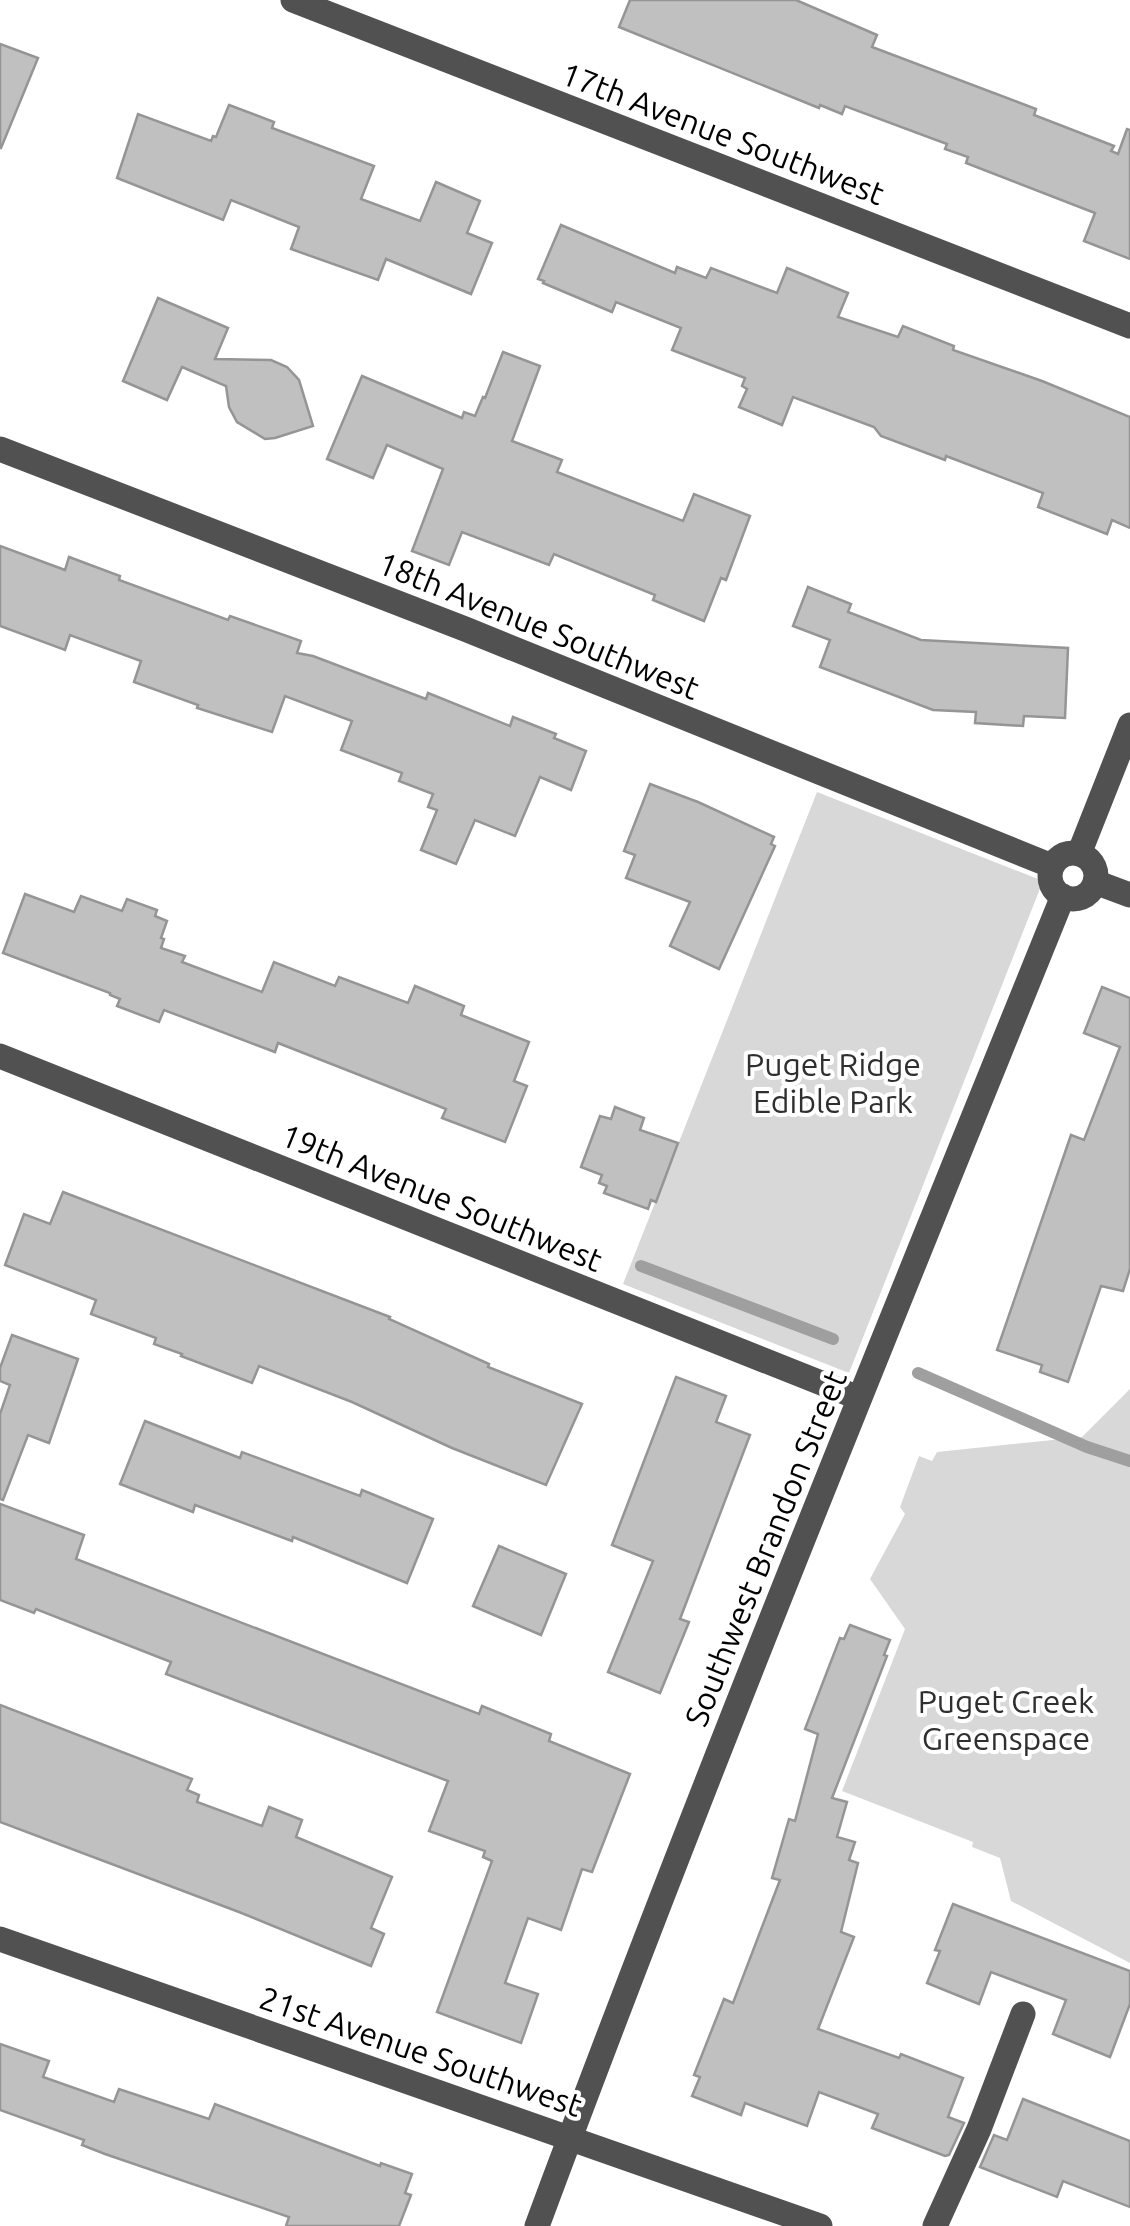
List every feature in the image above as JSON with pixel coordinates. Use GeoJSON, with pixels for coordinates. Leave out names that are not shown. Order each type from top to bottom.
{"type":"FeatureCollection","features":[{"type":"Feature","properties":{"kind":"street","name":"17th Avenue Southwest"},"geometry":{"type":"LineString","coordinates":[[293,0],[1130,326]]}},
{"type":"Feature","properties":{"kind":"street","name":"18th Avenue Southwest"},"geometry":{"type":"LineString","coordinates":[[0,449],[465,629],[1052,866]]}},
{"type":"Feature","properties":{"kind":"street"},"geometry":{"type":"LineString","coordinates":[[1079,854],[1130,725]]}},
{"type":"Feature","properties":{"kind":"street"},"geometry":{"type":"LineString","coordinates":[[1079,854],[1094,866],[1096,882],[1089,893],[1076,899],[1063,896],[1050,878],[1052,866],[1060,857],[1079,854]]}},
{"type":"Feature","properties":{"kind":"street"},"geometry":{"type":"LineString","coordinates":[[1096,882],[1130,896]]}},
{"type":"Feature","properties":{"kind":"street","name":"Southwest Brandon Street"},"geometry":{"type":"LineString","coordinates":[[537,2226],[859,1398],[1063,896]]}},
{"type":"Feature","properties":{"kind":"street","name":"19th Avenue Southwest"},"geometry":{"type":"LineString","coordinates":[[0,1056],[859,1398]]}},
{"type":"Feature","properties":{"kind":"street","name":"21st Avenue Southwest"},"geometry":{"type":"LineString","coordinates":[[0,1939],[820,2226]]}},
{"type":"Feature","properties":{"kind":"street"},"geometry":{"type":"LineString","coordinates":[[935,2226],[973,2144],[1024,2014]]}},
{"type":"Feature","properties":{"kind":"green space","name":"Puget Ridge Edible Park"},"geometry":{"type":"Polygon","coordinates":[[[817,792],[1043,881],[849,1373],[623,1284],[817,792]]]}},
{"type":"Feature","properties":{"kind":"green space","name":"Puget Creek Greenspace"},"geometry":{"type":"Polygon","coordinates":[[[1130,1389],[1130,1963],[1011,1901],[1000,1858],[972,1847],[973,1842],[842,1791],[905,1629],[870,1579],[905,1514],[900,1507],[919,1456],[932,1461],[937,1452],[1082,1437],[1130,1389]]]}},
{"type":"Feature","properties":{"kind":"building"},"geometry":{"type":"Polygon","coordinates":[[[630,0],[796,0],[877,35],[872,47],[1036,109],[1034,115],[1114,146],[1111,151],[1118,154],[1127,129],[1130,130],[1130,259],[1084,241],[1095,213],[966,163],[968,157],[945,149],[947,144],[845,106],[842,114],[820,105],[819,108],[619,27],[630,0]]]}},
{"type":"Feature","properties":{"kind":"building"},"geometry":{"type":"Polygon","coordinates":[[[0,44],[38,58],[1,148],[0,148],[0,44]]]}},
{"type":"Feature","properties":{"kind":"building"},"geometry":{"type":"Polygon","coordinates":[[[229,105],[274,122],[272,128],[374,166],[361,199],[420,221],[436,182],[480,201],[467,233],[492,243],[471,294],[386,259],[378,280],[291,249],[299,227],[231,200],[223,220],[117,178],[138,114],[211,141],[229,105]]]}},
{"type":"Feature","properties":{"kind":"building"},"geometry":{"type":"Polygon","coordinates":[[[561,225],[675,273],[677,267],[706,278],[711,268],[777,293],[787,268],[848,293],[838,317],[898,337],[903,326],[954,346],[953,350],[1130,417],[1130,528],[1112,520],[1107,534],[1038,507],[1043,493],[881,436],[874,427],[793,397],[782,425],[739,407],[747,389],[742,386],[745,378],[672,350],[681,328],[616,302],[612,312],[538,279],[561,225]]]}},
{"type":"Feature","properties":{"kind":"building"},"geometry":{"type":"Polygon","coordinates":[[[158,298],[228,328],[215,359],[271,360],[287,367],[299,380],[313,426],[265,439],[237,422],[229,407],[226,386],[182,367],[167,400],[123,381],[158,298]]]}},
{"type":"Feature","properties":{"kind":"building"},"geometry":{"type":"Polygon","coordinates":[[[503,352],[540,366],[512,441],[562,460],[557,472],[683,521],[694,494],[750,516],[726,580],[721,578],[704,621],[653,600],[655,595],[554,554],[549,565],[462,532],[449,565],[412,551],[443,469],[387,445],[373,478],[327,459],[362,376],[462,418],[464,412],[475,416],[503,352]]]}},
{"type":"Feature","properties":{"kind":"building"},"geometry":{"type":"Polygon","coordinates":[[[0,546],[65,570],[69,557],[228,620],[230,616],[301,641],[297,653],[426,699],[428,693],[510,726],[513,717],[556,734],[554,738],[586,751],[571,790],[540,777],[515,836],[475,820],[456,864],[421,850],[437,810],[428,807],[433,794],[399,781],[402,773],[341,750],[352,721],[285,696],[272,732],[134,682],[141,661],[70,635],[65,650],[0,626],[0,546]]]}},
{"type":"Feature","properties":{"kind":"building"},"geometry":{"type":"Polygon","coordinates":[[[808,587],[851,604],[848,612],[921,640],[1068,648],[1065,718],[1024,716],[1023,726],[975,723],[976,712],[933,710],[820,667],[830,640],[793,626],[808,587]]]}},
{"type":"Feature","properties":{"kind":"building"},"geometry":{"type":"Polygon","coordinates":[[[650,784],[774,837],[771,844],[775,846],[719,969],[670,946],[690,902],[626,878],[635,855],[624,851],[650,784]]]}},
{"type":"Feature","properties":{"kind":"building"},"geometry":{"type":"Polygon","coordinates":[[[25,894],[74,912],[81,896],[122,911],[127,899],[157,910],[155,916],[167,921],[161,948],[185,956],[182,962],[262,992],[274,962],[335,986],[339,977],[408,1003],[415,986],[464,1006],[461,1015],[529,1042],[514,1081],[527,1086],[505,1142],[442,1118],[446,1109],[278,1043],[275,1052],[164,1010],[159,1022],[117,1006],[120,999],[110,993],[3,953],[25,894]]]}},
{"type":"Feature","properties":{"kind":"building"},"geometry":{"type":"Polygon","coordinates":[[[1102,987],[1130,998],[1130,1269],[1123,1291],[1101,1286],[1068,1382],[1040,1372],[1042,1365],[997,1350],[1071,1135],[1084,1140],[1120,1047],[1084,1033],[1102,987]]]}},
{"type":"Feature","properties":{"kind":"building"},"geometry":{"type":"Polygon","coordinates":[[[615,1107],[644,1118],[640,1130],[678,1143],[656,1202],[651,1200],[648,1209],[604,1193],[607,1186],[599,1183],[602,1175],[581,1167],[600,1116],[611,1119],[615,1107]]]}},
{"type":"Feature","properties":{"kind":"building"},"geometry":{"type":"Polygon","coordinates":[[[63,1192],[390,1317],[489,1364],[488,1367],[582,1404],[546,1485],[259,1366],[252,1383],[181,1356],[154,1344],[156,1338],[91,1314],[96,1300],[5,1265],[24,1214],[50,1224],[63,1192]]]}},
{"type":"Feature","properties":{"kind":"building"},"geometry":{"type":"Polygon","coordinates":[[[12,1335],[78,1359],[49,1443],[28,1435],[3,1500],[0,1414],[10,1385],[0,1381],[0,1368],[12,1335]]]}},
{"type":"Feature","properties":{"kind":"building"},"geometry":{"type":"Polygon","coordinates":[[[676,1377],[726,1396],[716,1422],[750,1435],[680,1619],[689,1622],[660,1693],[608,1672],[653,1561],[612,1545],[676,1377]]]}},
{"type":"Feature","properties":{"kind":"building"},"geometry":{"type":"Polygon","coordinates":[[[145,1421],[240,1458],[242,1452],[360,1496],[362,1490],[433,1519],[407,1583],[293,1537],[292,1541],[195,1505],[193,1512],[120,1484],[145,1421]]]}},
{"type":"Feature","properties":{"kind":"building"},"geometry":{"type":"Polygon","coordinates":[[[0,1504],[84,1535],[76,1559],[479,1714],[482,1706],[551,1734],[549,1741],[630,1774],[592,1872],[582,1869],[561,1930],[528,1918],[505,1983],[538,1994],[521,2043],[437,2012],[492,1861],[483,1857],[485,1851],[429,1831],[448,1781],[166,1674],[171,1662],[36,1609],[34,1613],[0,1600],[0,1504]]]}},
{"type":"Feature","properties":{"kind":"building"},"geometry":{"type":"Polygon","coordinates":[[[499,1546],[566,1574],[541,1635],[473,1606],[499,1546]]]}},
{"type":"Feature","properties":{"kind":"building"},"geometry":{"type":"Polygon","coordinates":[[[850,1625],[890,1640],[832,1798],[847,1802],[837,1837],[855,1842],[849,1860],[858,1863],[841,1932],[854,1937],[818,2029],[963,2078],[948,2117],[964,2123],[945,2156],[872,2128],[878,2114],[819,2092],[807,2126],[745,2103],[741,2115],[692,2096],[700,2077],[694,2075],[724,1999],[733,2003],[780,1880],[772,1878],[789,1819],[795,1821],[818,1734],[805,1729],[840,1638],[844,1639],[850,1625]]]}},
{"type":"Feature","properties":{"kind":"building"},"geometry":{"type":"Polygon","coordinates":[[[0,1705],[192,1779],[187,1790],[199,1795],[197,1802],[262,1826],[269,1807],[302,1820],[296,1837],[392,1877],[371,1928],[384,1934],[371,1966],[0,1822],[0,1705]]]}},
{"type":"Feature","properties":{"kind":"building"},"geometry":{"type":"Polygon","coordinates":[[[953,1904],[1130,1971],[1130,2004],[1110,2057],[1053,2034],[1066,2000],[991,1972],[979,2004],[927,1983],[953,1904]]]}},
{"type":"Feature","properties":{"kind":"building"},"geometry":{"type":"Polygon","coordinates":[[[0,2044],[49,2061],[43,2077],[114,2102],[119,2089],[209,2119],[215,2104],[380,2166],[381,2163],[412,2174],[405,2193],[411,2195],[399,2226],[286,2226],[289,2217],[105,2154],[82,2145],[84,2140],[0,2110],[0,2044]]]}},
{"type":"Feature","properties":{"kind":"building"},"geometry":{"type":"Polygon","coordinates":[[[1023,2099],[1130,2141],[1130,2207],[1063,2181],[1057,2197],[980,2167],[994,2135],[1007,2140],[1023,2099]]]}},
{"type":"Feature","properties":{"kind":"waterway"},"geometry":{"type":"LineString","coordinates":[[641,1266],[833,1339]]}},
{"type":"Feature","properties":{"kind":"waterway"},"geometry":{"type":"LineString","coordinates":[[918,1373],[1087,1447],[1130,1461]]}}]}
